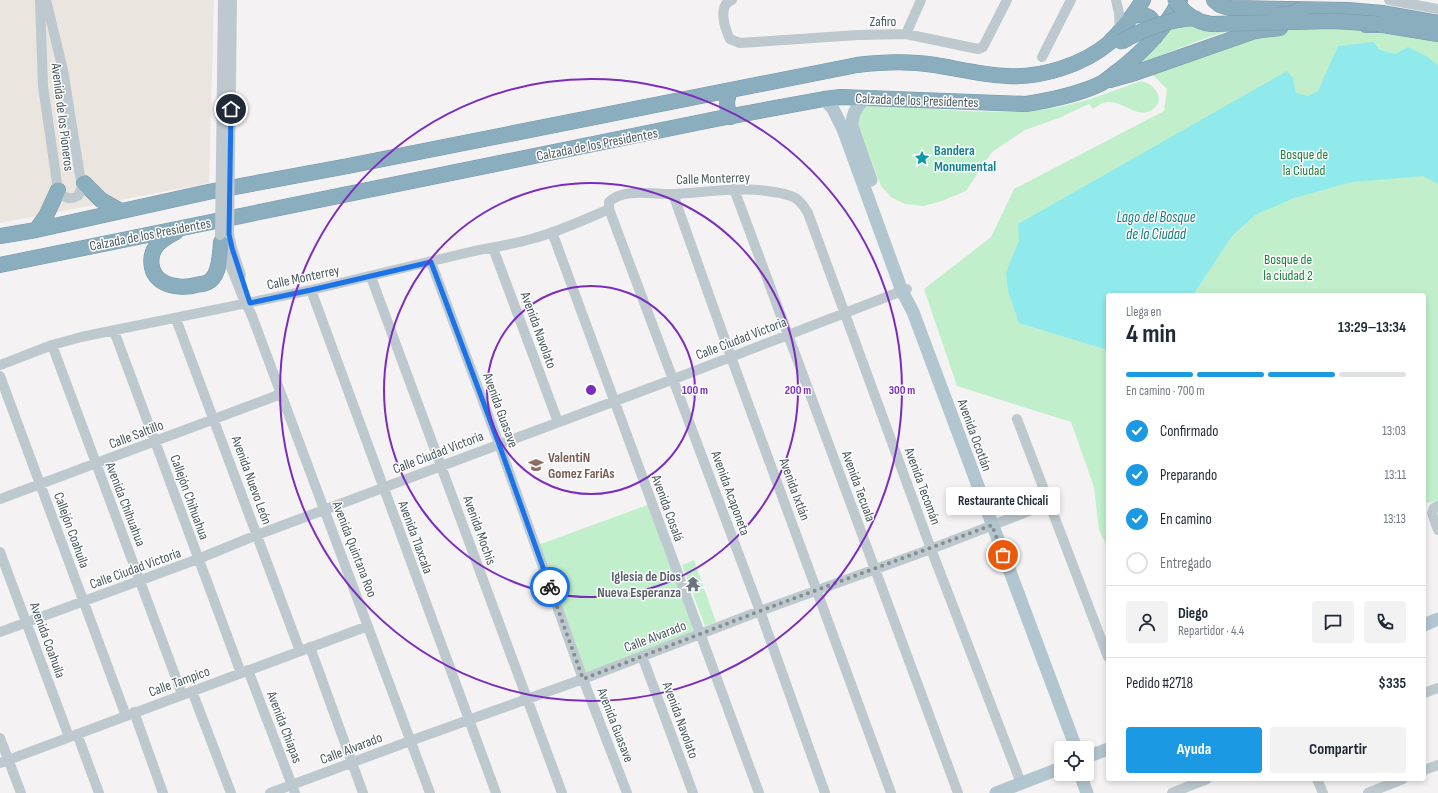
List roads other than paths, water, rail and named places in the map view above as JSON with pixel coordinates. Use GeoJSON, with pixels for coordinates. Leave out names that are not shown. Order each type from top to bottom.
{"type":"FeatureCollection","features":[{"type":"Feature","properties":{"kind":"highway"},"geometry":{"type":"LineString","coordinates":[[1121,36],[1143,0]]}},
{"type":"Feature","properties":{"kind":"highway"},"geometry":{"type":"LineString","coordinates":[[1175,0],[1188,16],[1207,24],[1334,22],[1379,24],[1438,34]]}},
{"type":"Feature","properties":{"kind":"highway","name":"Calzada de los Presidentes"},"geometry":{"type":"LineString","coordinates":[[0,265],[824,99],[841,97],[1026,104],[1054,100],[1102,83],[1126,65],[1155,38],[1171,16],[1180,0]]}},
{"type":"Feature","properties":{"kind":"highway"},"geometry":{"type":"LineString","coordinates":[[1214,0],[1220,5],[1230,8],[1348,10],[1438,23]]}},
{"type":"Feature","properties":{"kind":"highway"},"geometry":{"type":"LineString","coordinates":[[1121,36],[1151,26],[1185,18],[1282,15],[1290,14],[1302,9]]}},
{"type":"Feature","properties":{"kind":"highway"},"geometry":{"type":"LineString","coordinates":[[1133,16],[1140,14],[1148,16],[1156,27],[1155,38]]}},
{"type":"Feature","properties":{"kind":"highway"},"geometry":{"type":"LineString","coordinates":[[1102,83],[1262,30],[1348,27],[1379,24]]}},
{"type":"Feature","properties":{"kind":"highway","name":"Calzada de los Presidentes"},"geometry":{"type":"LineString","coordinates":[[0,236],[36,230],[208,192],[348,166],[849,66],[879,62],[934,65],[994,76],[1002,80],[1019,82],[1046,79],[1064,75],[1086,66],[1121,36]]}},
{"type":"Feature","properties":{"kind":"highway"},"geometry":{"type":"LineString","coordinates":[[730,90],[727,103],[731,117]]}},
{"type":"Feature","properties":{"kind":"highway"},"geometry":{"type":"LineString","coordinates":[[714,93],[717,104],[716,120]]}},
{"type":"Feature","properties":{"kind":"highway"},"geometry":{"type":"LineString","coordinates":[[84,183],[101,200],[121,212]]}},
{"type":"Feature","properties":{"kind":"highway"},"geometry":{"type":"LineString","coordinates":[[36,230],[46,216],[58,190]]}},
{"type":"Feature","properties":{"kind":"highway"},"geometry":{"type":"LineString","coordinates":[[182,228],[164,238],[158,244],[151,260],[152,269],[162,281],[168,284],[194,286],[211,280],[218,268],[223,237]]}},
{"type":"Feature","properties":{"kind":"main road","name":"Avenida Ocotlán"},"geometry":{"type":"LineString","coordinates":[[866,98],[858,105],[854,113],[852,126],[905,290]]}},
{"type":"Feature","properties":{"kind":"main road","name":"Avenida Ocotlán"},"geometry":{"type":"LineString","coordinates":[[824,99],[833,109],[843,129],[905,290],[1073,741]]}},
{"type":"Feature","properties":{"kind":"main road"},"geometry":{"type":"LineString","coordinates":[[1426,624],[1438,619]]}},
{"type":"Feature","properties":{"kind":"main road"},"geometry":{"type":"LineString","coordinates":[[1094,754],[1106,750]]}},
{"type":"Feature","properties":{"kind":"main road"},"geometry":{"type":"LineString","coordinates":[[996,793],[1054,771]]}},
{"type":"Feature","properties":{"kind":"main road"},"geometry":{"type":"LineString","coordinates":[[1083,781],[1088,793]]}},
{"type":"Feature","properties":{"kind":"street","name":"Avenida de los Pioneros"},"geometry":{"type":"LineString","coordinates":[[40,0],[43,86],[58,190]]}},
{"type":"Feature","properties":{"kind":"street","name":"Avenida de los Pioneros"},"geometry":{"type":"LineString","coordinates":[[46,0],[64,70],[80,176],[84,183]]}},
{"type":"Feature","properties":{"kind":"street"},"geometry":{"type":"LineString","coordinates":[[223,0],[225,158]]}},
{"type":"Feature","properties":{"kind":"street"},"geometry":{"type":"LineString","coordinates":[[225,158],[232,0]]}},
{"type":"Feature","properties":{"kind":"street","name":"Zafiro"},"geometry":{"type":"LineString","coordinates":[[731,0],[724,7],[724,13],[727,33],[730,39],[734,42],[745,44],[858,35],[906,34],[981,48],[986,43],[1007,0]]}},
{"type":"Feature","properties":{"kind":"street"},"geometry":{"type":"LineString","coordinates":[[906,34],[921,0]]}},
{"type":"Feature","properties":{"kind":"street"},"geometry":{"type":"LineString","coordinates":[[1042,57],[1070,0]]}},
{"type":"Feature","properties":{"kind":"street"},"geometry":{"type":"LineString","coordinates":[[1116,0],[1121,36]]}},
{"type":"Feature","properties":{"kind":"street"},"geometry":{"type":"LineString","coordinates":[[1389,0],[1438,9]]}},
{"type":"Feature","properties":{"kind":"street"},"geometry":{"type":"LineString","coordinates":[[42,37],[47,33],[54,35]]}},
{"type":"Feature","properties":{"kind":"street","name":"Avenida Quintana Roo"},"geometry":{"type":"LineString","coordinates":[[225,158],[223,237],[232,248],[252,316],[430,793]]}},
{"type":"Feature","properties":{"kind":"street"},"geometry":{"type":"LineString","coordinates":[[58,190],[65,198],[74,198],[80,192],[84,183]]}},
{"type":"Feature","properties":{"kind":"street","name":"Calle Monterrey"},"geometry":{"type":"LineString","coordinates":[[0,365],[52,345],[371,277],[480,249],[493,248],[532,239],[552,232],[608,207],[614,198],[630,194],[653,192],[673,194],[734,189],[766,191],[793,196],[802,204],[811,219]]}},
{"type":"Feature","properties":{"kind":"street","name":"Avenida Tecuala"},"geometry":{"type":"LineString","coordinates":[[734,189],[958,793]]}},
{"type":"Feature","properties":{"kind":"street","name":"Avenida Ixtlán"},"geometry":{"type":"LineString","coordinates":[[673,194],[730,356],[891,793]]}},
{"type":"Feature","properties":{"kind":"street","name":"Avenida Acaponeta"},"geometry":{"type":"LineString","coordinates":[[608,207],[674,379],[826,793]]}},
{"type":"Feature","properties":{"kind":"street","name":"Avenida Tecomán"},"geometry":{"type":"LineString","coordinates":[[811,219],[931,549],[1022,783]]}},
{"type":"Feature","properties":{"kind":"street","name":"Avenida Cosalá"},"geometry":{"type":"LineString","coordinates":[[552,232],[699,634],[759,793]]}},
{"type":"Feature","properties":{"kind":"street","name":"Avenida Navolato"},"geometry":{"type":"LineString","coordinates":[[493,248],[558,422]]}},
{"type":"Feature","properties":{"kind":"street","name":"Avenida Guasave"},"geometry":{"type":"LineString","coordinates":[[431,262],[499,444],[583,679],[627,793]]}},
{"type":"Feature","properties":{"kind":"street","name":"Avenida Mochis"},"geometry":{"type":"LineString","coordinates":[[371,277],[562,793]]}},
{"type":"Feature","properties":{"kind":"street","name":"Avenida Tlaxcala"},"geometry":{"type":"LineString","coordinates":[[311,290],[496,793]]}},
{"type":"Feature","properties":{"kind":"street","name":"Calle Ciudad Victoria"},"geometry":{"type":"LineString","coordinates":[[0,632],[198,560],[257,535],[674,379],[730,356],[845,314],[905,290]]}},
{"type":"Feature","properties":{"kind":"street","name":"Avenida Nuevo León"},"geometry":{"type":"LineString","coordinates":[[176,319],[300,651]]}},
{"type":"Feature","properties":{"kind":"street","name":"Callejón Chihuahua"},"geometry":{"type":"LineString","coordinates":[[114,331],[198,560],[244,672]]}},
{"type":"Feature","properties":{"kind":"street","name":"Avenida Chihuahua"},"geometry":{"type":"LineString","coordinates":[[52,345],[182,694]]}},
{"type":"Feature","properties":{"kind":"street","name":"Callejón Coahuila"},"geometry":{"type":"LineString","coordinates":[[0,376],[84,601],[163,793]]}},
{"type":"Feature","properties":{"kind":"street","name":"Calle Saltillo"},"geometry":{"type":"LineString","coordinates":[[0,500],[281,394]]}},
{"type":"Feature","properties":{"kind":"street"},"geometry":{"type":"LineString","coordinates":[[1017,419],[1106,653]]}},
{"type":"Feature","properties":{"kind":"street","name":"Calle Alvarado"},"geometry":{"type":"LineString","coordinates":[[270,793],[294,789],[352,763],[410,740],[583,679],[760,611],[875,568],[931,549],[1050,503]]}},
{"type":"Feature","properties":{"kind":"street"},"geometry":{"type":"LineString","coordinates":[[1438,506],[1434,508],[1432,513],[1438,530]]}},
{"type":"Feature","properties":{"kind":"street","name":"Avenida Coahuila"},"geometry":{"type":"LineString","coordinates":[[0,552],[26,622],[73,736],[99,793]]}},
{"type":"Feature","properties":{"kind":"street","name":"Calle Tampico"},"geometry":{"type":"LineString","coordinates":[[4,761],[368,626]]}},
{"type":"Feature","properties":{"kind":"street"},"geometry":{"type":"LineString","coordinates":[[310,647],[363,793]]}},
{"type":"Feature","properties":{"kind":"street","name":"Avenida Navolato"},"geometry":{"type":"LineString","coordinates":[[642,656],[693,793]]}},
{"type":"Feature","properties":{"kind":"street","name":"Avenida Chiapas"},"geometry":{"type":"LineString","coordinates":[[244,672],[294,789]]}},
{"type":"Feature","properties":{"kind":"street"},"geometry":{"type":"LineString","coordinates":[[1426,692],[1438,688]]}},
{"type":"Feature","properties":{"kind":"street"},"geometry":{"type":"LineString","coordinates":[[192,691],[231,793]]}},
{"type":"Feature","properties":{"kind":"street"},"geometry":{"type":"LineString","coordinates":[[0,738],[4,761],[21,793]]}},
{"type":"Feature","properties":{"kind":"street"},"geometry":{"type":"LineString","coordinates":[[1426,769],[1438,765]]}},
{"type":"Feature","properties":{"kind":"street"},"geometry":{"type":"LineString","coordinates":[[1172,793],[1202,781]]}},
{"type":"Feature","properties":{"kind":"street"},"geometry":{"type":"LineString","coordinates":[[1318,781],[1323,793]]}},
{"type":"Feature","properties":{"kind":"street"},"geometry":{"type":"LineString","coordinates":[[1368,793],[1398,781]]}},
{"type":"Feature","properties":{"kind":"water","name":"Lago del Bosque de la Ciudad"},"geometry":{"type":"Polygon","coordinates":[[[1373,42],[1380,50],[1395,54],[1408,47],[1428,57],[1438,66],[1438,184],[1423,176],[1352,182],[1294,198],[1255,215],[1232,236],[1194,293],[1106,293],[1106,349],[1019,323],[1008,291],[1006,272],[1019,241],[1018,224],[1287,71],[1293,78],[1296,93],[1308,96],[1318,91],[1338,46],[1373,42]]]}},
{"type":"Feature","properties":{"kind":"place","name":"Bandera Monumental"},"geometry":{"type":"Point","coordinates":[922,158]}},
{"type":"Feature","properties":{"kind":"place","name":"ValentiN Gomez FariAs"},"geometry":{"type":"Point","coordinates":[536,465]}},
{"type":"Feature","properties":{"kind":"place","name":"Restaurante Chicali"},"geometry":{"type":"Point","coordinates":[1003,555]}},
{"type":"Feature","properties":{"kind":"place","name":"Iglesia de Dios Nueva Esperanza"},"geometry":{"type":"Point","coordinates":[693,584]}},
{"type":"Feature","properties":{"kind":"park label","name":"Bosque de la Ciudad"},"geometry":{"type":"Point","coordinates":[1304,162]}},
{"type":"Feature","properties":{"kind":"park label","name":"Bosque de la ciudad 2"},"geometry":{"type":"Point","coordinates":[1288,268]}}]}
